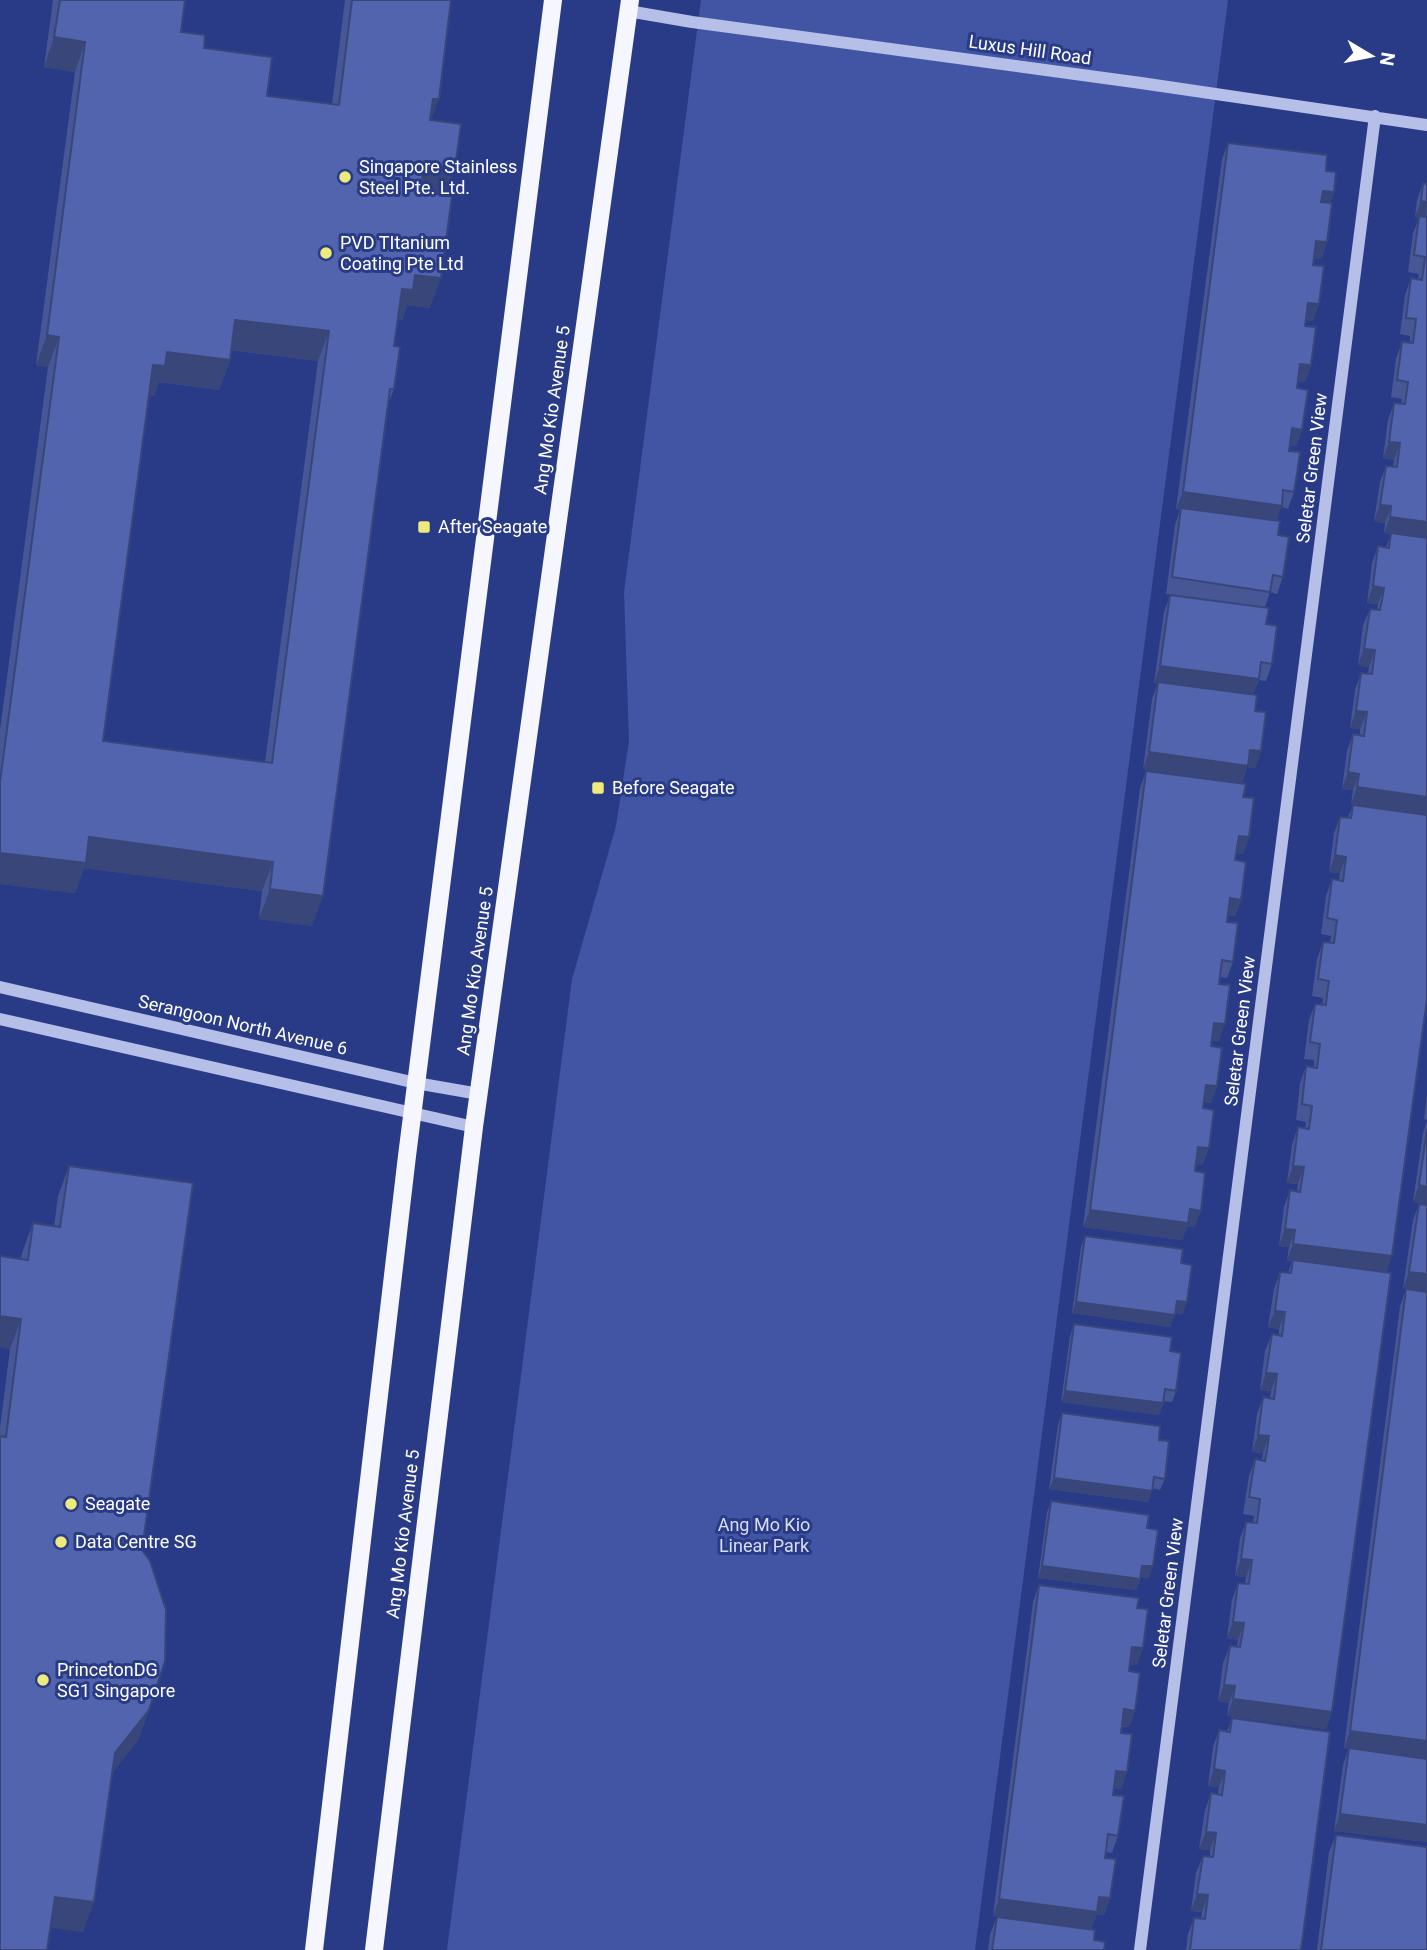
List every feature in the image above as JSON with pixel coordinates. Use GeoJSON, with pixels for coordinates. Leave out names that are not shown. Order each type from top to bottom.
{"type":"FeatureCollection","features":[{"type":"Feature","properties":{"kind":"main road"},"geometry":{"type":"LineString","coordinates":[[314,1950],[412,1113],[553,0]]}},
{"type":"Feature","properties":{"kind":"main road","name":"Ang Mo Kio Avenue 5"},"geometry":{"type":"LineString","coordinates":[[374,1950],[474,1127],[629,5]]}},
{"type":"Feature","properties":{"kind":"street","name":"Luxus Hill Road"},"geometry":{"type":"LineString","coordinates":[[629,5],[692,22],[1427,125]]}},
{"type":"Feature","properties":{"kind":"street","name":"Seletar Green View"},"geometry":{"type":"LineString","coordinates":[[1140,1950],[1375,116]]}},
{"type":"Feature","properties":{"kind":"street","name":"Serangoon North Avenue 6"},"geometry":{"type":"LineString","coordinates":[[0,986],[416,1083],[479,1094]]}},
{"type":"Feature","properties":{"kind":"street"},"geometry":{"type":"LineString","coordinates":[[0,1019],[474,1127]]}},
{"type":"Feature","properties":{"kind":"green space","name":"Ang Mo Kio Linear Park"},"geometry":{"type":"Polygon","coordinates":[[[701,0],[1228,0],[975,1950],[447,1950],[572,979],[616,826],[629,741],[624,592],[701,0]]]}},
{"type":"Feature","properties":{"kind":"building"},"geometry":{"type":"Polygon","coordinates":[[[60,0],[185,0],[181,32],[205,35],[204,48],[272,57],[267,96],[339,105],[352,0],[451,0],[439,99],[433,99],[430,120],[461,124],[455,168],[424,165],[420,192],[452,196],[441,278],[415,275],[413,290],[402,289],[394,346],[400,347],[394,389],[390,389],[323,896],[270,889],[273,862],[89,837],[86,863],[0,853],[0,782],[59,337],[47,335],[85,42],[54,37],[60,0]],[[235,320],[230,360],[167,352],[165,366],[153,365],[103,741],[272,763],[329,331],[235,320]]]}},
{"type":"Feature","properties":{"kind":"building"},"geometry":{"type":"Polygon","coordinates":[[[1228,143],[1327,155],[1326,171],[1336,172],[1334,192],[1323,191],[1321,202],[1332,203],[1327,242],[1316,241],[1313,265],[1324,266],[1319,304],[1308,303],[1305,326],[1316,327],[1311,365],[1300,364],[1297,388],[1308,390],[1302,430],[1292,428],[1289,451],[1300,452],[1294,492],[1283,490],[1282,506],[1183,492],[1228,143]]]}},
{"type":"Feature","properties":{"kind":"building"},"geometry":{"type":"Polygon","coordinates":[[[1423,183],[1427,184],[1427,202],[1421,201],[1423,183]]]}},
{"type":"Feature","properties":{"kind":"building"},"geometry":{"type":"Polygon","coordinates":[[[1419,216],[1427,217],[1427,522],[1390,517],[1391,506],[1380,505],[1386,466],[1397,467],[1400,443],[1389,442],[1394,403],[1405,404],[1408,382],[1397,380],[1402,342],[1413,343],[1416,319],[1406,318],[1411,278],[1422,280],[1425,257],[1414,255],[1419,216]]]}},
{"type":"Feature","properties":{"kind":"building"},"geometry":{"type":"Polygon","coordinates":[[[1181,508],[1280,521],[1278,535],[1289,537],[1283,577],[1273,575],[1270,592],[1172,577],[1181,508]]]}},
{"type":"Feature","properties":{"kind":"building"},"geometry":{"type":"Polygon","coordinates":[[[1391,533],[1427,538],[1427,797],[1357,787],[1359,774],[1348,772],[1353,734],[1364,736],[1367,712],[1356,711],[1361,673],[1372,674],[1375,650],[1364,649],[1370,609],[1380,610],[1384,588],[1373,586],[1378,546],[1389,548],[1391,533]]]}},
{"type":"Feature","properties":{"kind":"building"},"geometry":{"type":"Polygon","coordinates":[[[1170,595],[1269,608],[1266,624],[1277,626],[1272,664],[1261,662],[1259,679],[1160,666],[1170,595]]]}},
{"type":"Feature","properties":{"kind":"building"},"geometry":{"type":"Polygon","coordinates":[[[1158,682],[1257,695],[1255,711],[1266,712],[1261,751],[1250,750],[1248,766],[1149,752],[1158,682]]]}},
{"type":"Feature","properties":{"kind":"building"},"geometry":{"type":"Polygon","coordinates":[[[1146,771],[1246,784],[1243,797],[1254,798],[1249,837],[1239,836],[1235,860],[1246,862],[1241,900],[1230,898],[1227,922],[1238,923],[1233,962],[1222,960],[1219,984],[1230,985],[1225,1024],[1214,1023],[1211,1046],[1222,1048],[1217,1086],[1206,1085],[1203,1108],[1214,1110],[1209,1148],[1198,1147],[1195,1171],[1205,1173],[1201,1211],[1190,1209],[1188,1223],[1090,1210],[1146,771]]]}},
{"type":"Feature","properties":{"kind":"building"},"geometry":{"type":"Polygon","coordinates":[[[1353,805],[1427,815],[1427,999],[1392,1256],[1293,1244],[1295,1230],[1285,1229],[1290,1190],[1300,1192],[1304,1167],[1293,1166],[1298,1127],[1309,1129],[1312,1106],[1302,1104],[1306,1066],[1317,1068],[1320,1044],[1310,1042],[1315,1004],[1326,1005],[1329,981],[1318,979],[1323,942],[1334,943],[1337,920],[1327,918],[1332,879],[1343,881],[1346,857],[1335,855],[1340,817],[1351,818],[1353,805]]]}},
{"type":"Feature","properties":{"kind":"building"},"geometry":{"type":"Polygon","coordinates":[[[1427,1129],[1427,1187],[1419,1185],[1427,1129]]]}},
{"type":"Feature","properties":{"kind":"building","name":"Seagate"},"geometry":{"type":"Polygon","coordinates":[[[69,1166],[193,1183],[142,1550],[150,1561],[166,1610],[165,1661],[149,1710],[115,1753],[94,1902],[55,1897],[47,1950],[0,1950],[0,1436],[6,1437],[21,1319],[0,1316],[0,1256],[28,1260],[33,1223],[60,1227],[69,1166]]]}},
{"type":"Feature","properties":{"kind":"building"},"geometry":{"type":"Polygon","coordinates":[[[1419,1204],[1427,1205],[1427,1274],[1409,1272],[1419,1204]]]}},
{"type":"Feature","properties":{"kind":"building"},"geometry":{"type":"Polygon","coordinates":[[[1085,1236],[1183,1249],[1181,1263],[1192,1265],[1187,1302],[1177,1301],[1175,1315],[1076,1302],[1085,1236]]]}},
{"type":"Feature","properties":{"kind":"building"},"geometry":{"type":"Polygon","coordinates":[[[1293,1260],[1391,1273],[1332,1712],[1233,1699],[1235,1686],[1224,1685],[1230,1646],[1240,1647],[1244,1623],[1233,1622],[1238,1583],[1249,1584],[1252,1560],[1241,1559],[1246,1522],[1257,1523],[1260,1499],[1249,1497],[1255,1459],[1265,1461],[1269,1436],[1258,1435],[1263,1397],[1274,1399],[1277,1374],[1266,1373],[1272,1334],[1282,1336],[1285,1312],[1275,1311],[1280,1272],[1291,1273],[1293,1260]]]}},
{"type":"Feature","properties":{"kind":"building"},"geometry":{"type":"Polygon","coordinates":[[[1406,1289],[1427,1292],[1427,1741],[1350,1731],[1406,1289]]]}},
{"type":"Feature","properties":{"kind":"building"},"geometry":{"type":"Polygon","coordinates":[[[1074,1324],[1172,1337],[1170,1351],[1181,1353],[1176,1391],[1165,1389],[1163,1403],[1065,1391],[1074,1324]]]}},
{"type":"Feature","properties":{"kind":"building"},"geometry":{"type":"Polygon","coordinates":[[[1062,1413],[1160,1426],[1159,1440],[1169,1441],[1165,1479],[1154,1477],[1152,1491],[1054,1478],[1062,1413]]]}},
{"type":"Feature","properties":{"kind":"building"},"geometry":{"type":"Polygon","coordinates":[[[1051,1501],[1149,1515],[1147,1528],[1158,1530],[1153,1566],[1142,1566],[1140,1579],[1042,1566],[1051,1501]]]}},
{"type":"Feature","properties":{"kind":"building"},"geometry":{"type":"Polygon","coordinates":[[[1039,1585],[1139,1598],[1137,1608],[1148,1609],[1143,1648],[1132,1647],[1129,1671],[1140,1673],[1135,1711],[1124,1709],[1121,1733],[1132,1734],[1127,1772],[1116,1771],[1113,1795],[1124,1796],[1118,1836],[1108,1834],[1105,1858],[1116,1859],[1110,1898],[1099,1897],[1097,1912],[999,1899],[1039,1585]]]}},
{"type":"Feature","properties":{"kind":"building"},"geometry":{"type":"Polygon","coordinates":[[[1232,1718],[1330,1732],[1301,1950],[1190,1950],[1194,1918],[1205,1919],[1208,1895],[1197,1894],[1203,1856],[1213,1857],[1216,1833],[1206,1832],[1211,1793],[1222,1795],[1225,1771],[1214,1769],[1219,1730],[1230,1732],[1232,1718]]]}},
{"type":"Feature","properties":{"kind":"building"},"geometry":{"type":"Polygon","coordinates":[[[1349,1748],[1427,1759],[1427,1825],[1340,1814],[1349,1748]]]}},
{"type":"Feature","properties":{"kind":"building"},"geometry":{"type":"Polygon","coordinates":[[[1336,1835],[1427,1847],[1427,1950],[1321,1950],[1336,1835]]]}},
{"type":"Feature","properties":{"kind":"building"},"geometry":{"type":"Polygon","coordinates":[[[997,1917],[1095,1930],[1094,1940],[1105,1942],[1104,1950],[992,1950],[997,1917]]]}},
{"type":"Feature","properties":{"kind":"place","name":"Singapore Stainless Steel Pte. Ltd."},"geometry":{"type":"Point","coordinates":[345,177]}},
{"type":"Feature","properties":{"kind":"place","name":"PVD TItanium Coating Pte Ltd"},"geometry":{"type":"Point","coordinates":[326,253]}},
{"type":"Feature","properties":{"kind":"place","name":"After Seagate"},"geometry":{"type":"Point","coordinates":[424,527]}},
{"type":"Feature","properties":{"kind":"place","name":"Before Seagate"},"geometry":{"type":"Point","coordinates":[598,788]}},
{"type":"Feature","properties":{"kind":"place","name":"Seagate"},"geometry":{"type":"Point","coordinates":[71,1504]}},
{"type":"Feature","properties":{"kind":"place","name":"Data Centre SG"},"geometry":{"type":"Point","coordinates":[61,1542]}},
{"type":"Feature","properties":{"kind":"place","name":"PrincetonDG SG1 Singapore"},"geometry":{"type":"Point","coordinates":[43,1680]}}]}
